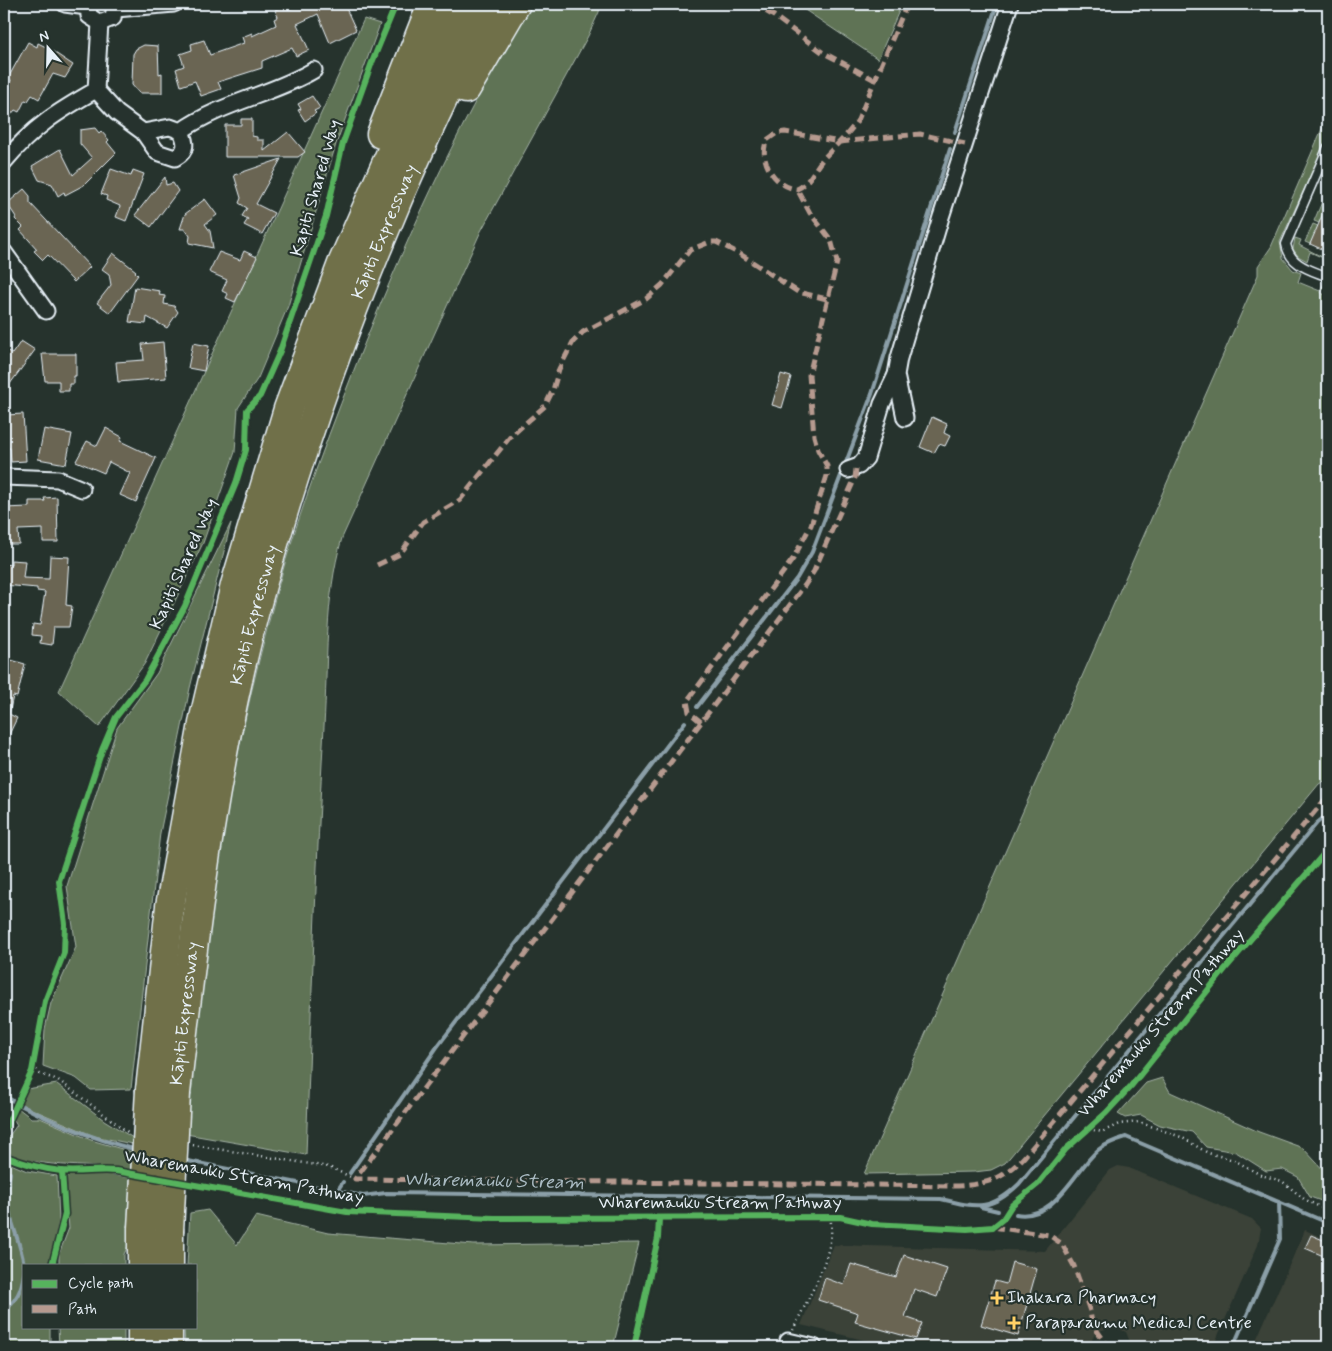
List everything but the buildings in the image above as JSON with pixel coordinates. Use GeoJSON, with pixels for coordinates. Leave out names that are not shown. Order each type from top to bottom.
{"type":"FeatureCollection","features":[{"type":"Feature","properties":{"kind":"highway"},"geometry":{"type":"LineString","coordinates":[[342,264],[373,154],[432,4]]}},
{"type":"Feature","properties":{"kind":"highway","name":"Kāpiti Expressway"},"geometry":{"type":"LineString","coordinates":[[169,1264],[163,1091],[170,906],[204,718],[235,586],[288,409],[342,264],[393,148],[462,4]]}},
{"type":"Feature","properties":{"kind":"highway","name":"Kāpiti Expressway"},"geometry":{"type":"LineString","coordinates":[[142,1264],[142,1228],[163,1091],[229,722],[261,587],[314,414],[384,233],[424,139],[489,4]]}},
{"type":"Feature","properties":{"kind":"highway"},"geometry":{"type":"LineString","coordinates":[[384,233],[516,4]]}},
{"type":"Feature","properties":{"kind":"highway"},"geometry":{"type":"LineString","coordinates":[[142,1328],[142,1347]]}},
{"type":"Feature","properties":{"kind":"highway"},"geometry":{"type":"LineString","coordinates":[[168,1328],[168,1347]]}},
{"type":"Feature","properties":{"kind":"street"},"geometry":{"type":"LineString","coordinates":[[66,4],[87,6],[89,16],[100,23]]}},
{"type":"Feature","properties":{"kind":"street"},"geometry":{"type":"LineString","coordinates":[[100,23],[113,18],[115,6],[174,4]]}},
{"type":"Feature","properties":{"kind":"street"},"geometry":{"type":"LineString","coordinates":[[848,470],[859,466],[866,458],[882,404],[896,375],[941,217],[1010,4]]}},
{"type":"Feature","properties":{"kind":"street"},"geometry":{"type":"LineString","coordinates":[[100,23],[96,90],[117,113],[143,132],[157,152],[175,158],[181,155],[185,148],[186,141],[181,131],[170,127],[143,132]]}},
{"type":"Feature","properties":{"kind":"street"},"geometry":{"type":"LineString","coordinates":[[181,131],[199,118],[221,108],[292,83],[314,70]]}},
{"type":"Feature","properties":{"kind":"street"},"geometry":{"type":"LineString","coordinates":[[4,162],[25,137],[59,111],[96,90]]}},
{"type":"Feature","properties":{"kind":"street"},"geometry":{"type":"LineString","coordinates":[[4,252],[46,311]]}},
{"type":"Feature","properties":{"kind":"street"},"geometry":{"type":"LineString","coordinates":[[896,375],[905,418]]}},
{"type":"Feature","properties":{"kind":"street"},"geometry":{"type":"LineString","coordinates":[[4,477],[58,479],[82,489]]}},
{"type":"Feature","properties":{"kind":"street"},"geometry":{"type":"LineString","coordinates":[[788,1341],[814,1347]]}},
{"type":"Feature","properties":{"kind":"lane"},"geometry":{"type":"LineString","coordinates":[[1328,147],[1286,244],[1289,255],[1295,262],[1328,277]]}},
{"type":"Feature","properties":{"kind":"path"},"geometry":{"type":"LineString","coordinates":[[30,1075],[33,1066],[31,1060]]}},
{"type":"Feature","properties":{"kind":"path"},"geometry":{"type":"LineString","coordinates":[[1089,1129],[1102,1132],[1119,1124],[1139,1122],[1181,1137],[1208,1153],[1234,1160],[1261,1175],[1282,1181],[1304,1199],[1328,1211]]}},
{"type":"Feature","properties":{"kind":"path"},"geometry":{"type":"LineString","coordinates":[[788,1341],[825,1258],[832,1232],[830,1217]]}},
{"type":"Feature","properties":{"kind":"shaded area"},"geometry":{"type":"Polygon","coordinates":[[[1118,1166],[1129,1168],[1252,1219],[1261,1228],[1258,1245],[1213,1347],[1132,1347],[1126,1332],[1113,1327],[1099,1331],[1093,1337],[1090,1347],[893,1347],[801,1325],[834,1245],[1045,1251],[1110,1170],[1118,1166]]]}},
{"type":"Feature","properties":{"kind":"shaded area"},"geometry":{"type":"Polygon","coordinates":[[[1305,1230],[1328,1240],[1328,1347],[1253,1347],[1305,1230]]]}},
{"type":"Feature","properties":{"kind":"green space"},"geometry":{"type":"Polygon","coordinates":[[[531,4],[601,4],[588,36],[481,231],[342,538],[336,561],[329,608],[306,1155],[186,1134],[198,997],[217,860],[244,725],[286,560],[329,434],[401,255],[462,128],[531,4]]]}},
{"type":"Feature","properties":{"kind":"green space"},"geometry":{"type":"Polygon","coordinates":[[[796,4],[902,4],[878,59],[796,4]]]}},
{"type":"Feature","properties":{"kind":"green space"},"geometry":{"type":"Polygon","coordinates":[[[364,19],[380,24],[336,144],[288,306],[258,378],[238,408],[235,452],[203,543],[145,663],[99,727],[59,691],[364,19]]]}},
{"type":"Feature","properties":{"kind":"green space"},"geometry":{"type":"Polygon","coordinates":[[[1328,115],[1328,137],[1280,242],[1283,258],[1293,270],[1301,273],[1298,282],[1320,291],[1324,283],[1321,293],[1328,296],[1328,779],[1319,784],[1005,1163],[991,1170],[974,1172],[864,1174],[1258,275],[1258,266],[1271,247],[1328,115]]]}},
{"type":"Feature","properties":{"kind":"green space"},"geometry":{"type":"Polygon","coordinates":[[[1322,202],[1328,204],[1328,206],[1326,206],[1319,223],[1314,221],[1322,202]]]}},
{"type":"Feature","properties":{"kind":"green space"},"geometry":{"type":"Polygon","coordinates":[[[1313,224],[1318,226],[1310,244],[1305,242],[1313,224]]]}},
{"type":"Feature","properties":{"kind":"green space"},"geometry":{"type":"Polygon","coordinates":[[[1295,238],[1301,240],[1299,245],[1328,260],[1310,252],[1307,261],[1298,256],[1293,249],[1295,238]]]}},
{"type":"Feature","properties":{"kind":"green space"},"geometry":{"type":"Polygon","coordinates":[[[231,523],[190,688],[160,833],[131,1089],[91,1090],[76,1078],[43,1066],[45,1029],[51,1003],[76,947],[67,886],[117,728],[157,673],[231,523]]]}},
{"type":"Feature","properties":{"kind":"green space"},"geometry":{"type":"Polygon","coordinates":[[[1162,1078],[1170,1092],[1259,1132],[1303,1148],[1328,1175],[1327,1203],[1310,1197],[1298,1177],[1282,1169],[1266,1171],[1236,1152],[1206,1147],[1192,1132],[1160,1125],[1141,1115],[1125,1118],[1118,1114],[1146,1083],[1162,1078]]]}},
{"type":"Feature","properties":{"kind":"green space"},"geometry":{"type":"Polygon","coordinates":[[[57,1084],[104,1120],[133,1138],[132,1144],[94,1136],[20,1104],[27,1089],[57,1084]]]}},
{"type":"Feature","properties":{"kind":"green space"},"geometry":{"type":"Polygon","coordinates":[[[18,1108],[31,1118],[40,1118],[91,1140],[132,1152],[131,1171],[38,1162],[7,1155],[4,1151],[4,1143],[17,1125],[13,1118],[18,1108]]]}},
{"type":"Feature","properties":{"kind":"green space"},"geometry":{"type":"Polygon","coordinates":[[[4,1161],[27,1171],[57,1176],[59,1221],[49,1264],[22,1264],[22,1328],[50,1328],[50,1347],[4,1347],[4,1161]]]}},
{"type":"Feature","properties":{"kind":"green space"},"geometry":{"type":"Polygon","coordinates":[[[75,1173],[108,1174],[130,1178],[129,1244],[124,1254],[124,1264],[59,1264],[59,1254],[69,1228],[65,1179],[68,1175],[75,1173]]]}},
{"type":"Feature","properties":{"kind":"green space"},"geometry":{"type":"Polygon","coordinates":[[[208,1210],[237,1245],[256,1216],[328,1233],[474,1245],[639,1243],[613,1347],[185,1347],[184,1328],[198,1328],[198,1264],[187,1264],[190,1213],[208,1210]]]}},
{"type":"Feature","properties":{"kind":"green space"},"geometry":{"type":"Polygon","coordinates":[[[58,1328],[124,1328],[124,1347],[59,1347],[58,1328]]]}},
{"type":"Feature","properties":{"kind":"waterway"},"geometry":{"type":"LineString","coordinates":[[955,132],[997,4]]}},
{"type":"Feature","properties":{"kind":"waterway"},"geometry":{"type":"LineString","coordinates":[[697,707],[797,578],[812,552],[872,394],[950,149]]}},
{"type":"Feature","properties":{"kind":"waterway"},"geometry":{"type":"LineString","coordinates":[[350,1173],[437,1047],[685,722]]}},
{"type":"Feature","properties":{"kind":"waterway","name":"Wharemauku Stream"},"geometry":{"type":"LineString","coordinates":[[183,1160],[363,1196],[386,1193],[941,1199],[974,1205],[992,1203],[1009,1193],[1019,1184],[1317,823],[1328,814]]}},
{"type":"Feature","properties":{"kind":"waterway","name":"Wharemauku Stream"},"geometry":{"type":"LineString","coordinates":[[4,1096],[69,1128],[137,1150]]}},
{"type":"Feature","properties":{"kind":"waterway"},"geometry":{"type":"LineString","coordinates":[[1016,1214],[1030,1214],[1042,1210],[1063,1192],[1098,1150],[1105,1145],[1126,1137],[1328,1223]]}},
{"type":"Feature","properties":{"kind":"waterway"},"geometry":{"type":"LineString","coordinates":[[10,1173],[8,1187],[9,1210],[24,1264]]}},
{"type":"Feature","properties":{"kind":"waterway"},"geometry":{"type":"LineString","coordinates":[[337,1191],[343,1182]]}},
{"type":"Feature","properties":{"kind":"waterway"},"geometry":{"type":"LineString","coordinates":[[1233,1347],[1280,1239],[1279,1202]]}},
{"type":"Feature","properties":{"kind":"waterway"},"geometry":{"type":"LineString","coordinates":[[981,1207],[998,1211]]}},
{"type":"Feature","properties":{"kind":"waterway"},"geometry":{"type":"LineString","coordinates":[[4,1310],[18,1295],[22,1281]]}},
{"type":"Feature","properties":{"kind":"marked path"},"geometry":{"type":"LineString","coordinates":[[753,4],[774,16],[822,52],[875,80]]}},
{"type":"Feature","properties":{"kind":"marked path"},"geometry":{"type":"LineString","coordinates":[[907,4],[858,120],[846,136],[841,140],[837,145],[823,159],[808,180],[797,189],[782,184],[770,172],[765,156],[765,148],[767,140],[777,133],[785,132],[840,142],[920,134],[965,144]]}},
{"type":"Feature","properties":{"kind":"marked path"},"geometry":{"type":"LineString","coordinates":[[701,722],[689,712],[687,701],[793,559],[811,525],[827,476],[827,466],[818,450],[814,436],[809,375],[837,262],[831,240],[810,213],[797,189]]}},
{"type":"Feature","properties":{"kind":"marked path"},"geometry":{"type":"LineString","coordinates":[[377,565],[400,554],[423,522],[460,500],[510,437],[545,406],[553,390],[559,369],[573,342],[583,332],[646,299],[662,285],[690,250],[710,242],[716,242],[740,254],[798,292],[827,299]]}},
{"type":"Feature","properties":{"kind":"marked path"},"geometry":{"type":"LineString","coordinates":[[856,469],[855,478],[814,571],[805,585],[355,1179],[958,1186],[978,1184],[995,1179],[1010,1170],[1025,1156],[1328,796]]}},
{"type":"Feature","properties":{"kind":"marked path"},"geometry":{"type":"LineString","coordinates":[[993,1227],[1049,1235],[1062,1244],[1074,1266],[1090,1311],[1092,1324],[1109,1347]]}},
{"type":"Feature","properties":{"kind":"cycle path","name":"Kapiti Shared Way"},"geometry":{"type":"LineString","coordinates":[[4,1132],[32,1071],[45,1001],[64,953],[65,924],[59,881],[102,750],[116,717],[145,680],[185,606],[236,483],[246,450],[247,410],[260,396],[280,351],[326,216],[343,143],[371,65],[396,4]]}},
{"type":"Feature","properties":{"kind":"cycle path","name":"Wharemauku Stream Pathway"},"geometry":{"type":"LineString","coordinates":[[4,1156],[54,1170],[116,1171],[347,1212],[494,1218],[840,1217],[872,1224],[967,1229],[993,1227],[1003,1219],[1012,1205],[1038,1184],[1066,1149],[1106,1113],[1131,1086],[1225,969],[1328,849]]}},
{"type":"Feature","properties":{"kind":"cycle path"},"geometry":{"type":"LineString","coordinates":[[52,1264],[65,1214],[62,1171]]}},
{"type":"Feature","properties":{"kind":"cycle path","name":"Wharemauku Stream Pathway"},"geometry":{"type":"LineString","coordinates":[[634,1347],[658,1238],[659,1218]]}},
{"type":"Feature","properties":{"kind":"place","name":"Ihakara Pharmacy"},"geometry":{"type":"Point","coordinates":[997,1298]}},
{"type":"Feature","properties":{"kind":"place","name":"Paraparaumu Medical Centre"},"geometry":{"type":"Point","coordinates":[1014,1323]}}]}
